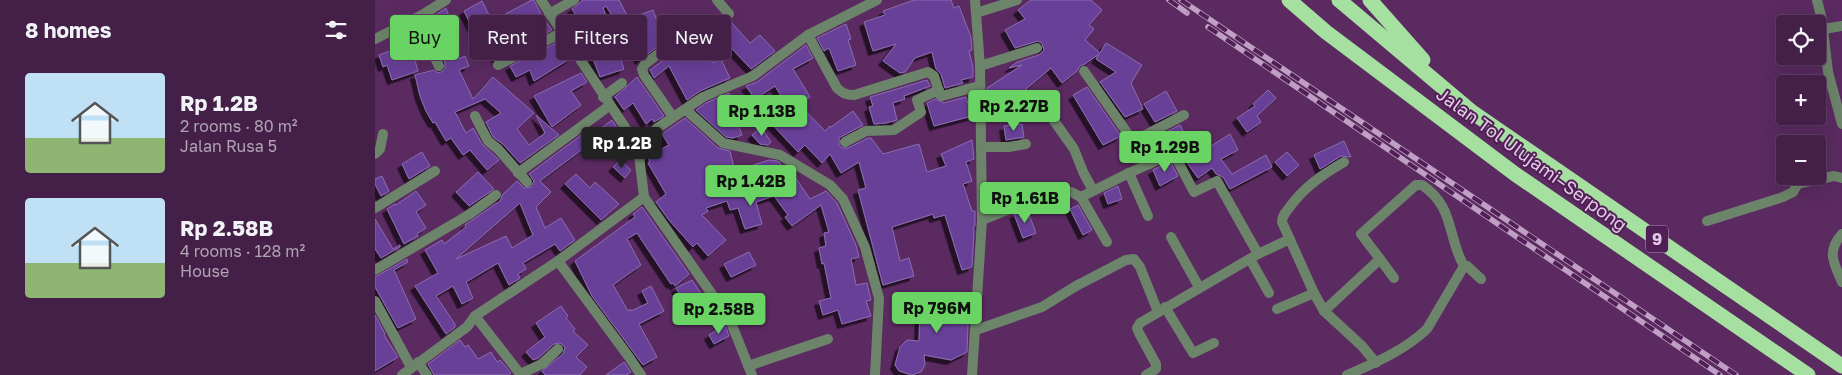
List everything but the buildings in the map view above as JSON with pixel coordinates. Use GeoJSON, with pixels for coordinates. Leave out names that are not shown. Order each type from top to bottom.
{"type":"FeatureCollection","features":[{"type":"Feature","properties":{"kind":"highway","name":"Jalan Tol Ulujami–Serpong"},"geometry":{"type":"LineString","coordinates":[[1289,0],[1326,32],[1515,174],[1808,375]]}},
{"type":"Feature","properties":{"kind":"highway","name":"Jalan Tol Ulujami–Serpong"},"geometry":{"type":"LineString","coordinates":[[1339,0],[1472,112],[1842,366]]}},
{"type":"Feature","properties":{"kind":"highway"},"geometry":{"type":"LineString","coordinates":[[1351,0],[1411,48]]}},
{"type":"Feature","properties":{"kind":"highway"},"geometry":{"type":"LineString","coordinates":[[1371,0],[1411,48],[1472,112]]}},
{"type":"Feature","properties":{"kind":"street"},"geometry":{"type":"LineString","coordinates":[[422,15],[446,0]]}},
{"type":"Feature","properties":{"kind":"street"},"geometry":{"type":"LineString","coordinates":[[541,0],[556,25]]}},
{"type":"Feature","properties":{"kind":"street"},"geometry":{"type":"LineString","coordinates":[[549,14],[574,0]]}},
{"type":"Feature","properties":{"kind":"street"},"geometry":{"type":"LineString","coordinates":[[717,0],[729,14]]}},
{"type":"Feature","properties":{"kind":"street"},"geometry":{"type":"LineString","coordinates":[[638,148],[656,129],[703,97],[753,76],[808,35],[877,0]]}},
{"type":"Feature","properties":{"kind":"street"},"geometry":{"type":"LineString","coordinates":[[972,375],[982,220],[980,66],[975,0]]}},
{"type":"Feature","properties":{"kind":"street"},"geometry":{"type":"LineString","coordinates":[[976,13],[1017,0]]}},
{"type":"Feature","properties":{"kind":"street"},"geometry":{"type":"LineString","coordinates":[[1817,0],[1821,15]]}},
{"type":"Feature","properties":{"kind":"street"},"geometry":{"type":"LineString","coordinates":[[1826,29],[1842,26]]}},
{"type":"Feature","properties":{"kind":"street"},"geometry":{"type":"LineString","coordinates":[[375,39],[390,31]]}},
{"type":"Feature","properties":{"kind":"street"},"geometry":{"type":"LineString","coordinates":[[808,35],[841,93],[854,95],[928,72],[934,76],[940,95],[945,96],[979,86]]}},
{"type":"Feature","properties":{"kind":"street"},"geometry":{"type":"LineString","coordinates":[[498,66],[556,36]]}},
{"type":"Feature","properties":{"kind":"street"},"geometry":{"type":"LineString","coordinates":[[980,66],[1037,48]]}},
{"type":"Feature","properties":{"kind":"street"},"geometry":{"type":"LineString","coordinates":[[657,55],[645,64],[642,69],[644,75],[673,117]]}},
{"type":"Feature","properties":{"kind":"street"},"geometry":{"type":"LineString","coordinates":[[436,60],[439,66]]}},
{"type":"Feature","properties":{"kind":"street"},"geometry":{"type":"LineString","coordinates":[[579,60],[638,148],[644,198],[730,320],[750,371],[829,339]]}},
{"type":"Feature","properties":{"kind":"street"},"geometry":{"type":"LineString","coordinates":[[1826,65],[1842,124]]}},
{"type":"Feature","properties":{"kind":"street"},"geometry":{"type":"LineString","coordinates":[[1084,71],[1149,164]]}},
{"type":"Feature","properties":{"kind":"street"},"geometry":{"type":"LineString","coordinates":[[518,173],[606,101],[622,83]]}},
{"type":"Feature","properties":{"kind":"street"},"geometry":{"type":"LineString","coordinates":[[845,142],[866,131],[894,130],[921,112],[917,100],[939,90]]}},
{"type":"Feature","properties":{"kind":"street"},"geometry":{"type":"LineString","coordinates":[[1041,101],[1074,150],[1093,190]]}},
{"type":"Feature","properties":{"kind":"street"},"geometry":{"type":"LineString","coordinates":[[686,110],[723,143],[780,155],[830,185],[843,199],[865,247],[879,298],[875,375]]}},
{"type":"Feature","properties":{"kind":"street"},"geometry":{"type":"LineString","coordinates":[[1134,141],[1184,115]]}},
{"type":"Feature","properties":{"kind":"street"},"geometry":{"type":"LineString","coordinates":[[475,116],[488,140],[527,182]]}},
{"type":"Feature","properties":{"kind":"street"},"geometry":{"type":"LineString","coordinates":[[375,154],[380,149],[383,134]]}},
{"type":"Feature","properties":{"kind":"street"},"geometry":{"type":"LineString","coordinates":[[981,147],[1009,147],[1026,144]]}},
{"type":"Feature","properties":{"kind":"street"},"geometry":{"type":"LineString","coordinates":[[1081,197],[1173,152],[1194,192],[1217,181],[1254,257],[1269,293]]}},
{"type":"Feature","properties":{"kind":"street"},"geometry":{"type":"LineString","coordinates":[[1344,162],[1317,178],[1299,194],[1284,215],[1282,222],[1314,293],[1324,310],[1362,346],[1376,363]]}},
{"type":"Feature","properties":{"kind":"street"},"geometry":{"type":"LineString","coordinates":[[375,208],[435,170]]}},
{"type":"Feature","properties":{"kind":"street"},"geometry":{"type":"LineString","coordinates":[[1127,174],[1148,216]]}},
{"type":"Feature","properties":{"kind":"street"},"geometry":{"type":"LineString","coordinates":[[1707,221],[1783,197],[1793,192],[1797,185],[1801,183],[1834,176],[1841,181]]}},
{"type":"Feature","properties":{"kind":"street"},"geometry":{"type":"LineString","coordinates":[[1394,278],[1361,234],[1416,185],[1423,185],[1439,199],[1451,226],[1459,257],[1464,266],[1467,266],[1481,279]]}},
{"type":"Feature","properties":{"kind":"street"},"geometry":{"type":"LineString","coordinates":[[982,220],[1059,189],[1081,197],[1107,242]]}},
{"type":"Feature","properties":{"kind":"street"},"geometry":{"type":"LineString","coordinates":[[375,270],[470,214],[496,195]]}},
{"type":"Feature","properties":{"kind":"street"},"geometry":{"type":"LineString","coordinates":[[402,375],[414,364],[467,327],[475,316],[558,261],[644,198]]}},
{"type":"Feature","properties":{"kind":"street"},"geometry":{"type":"LineString","coordinates":[[1842,234],[1833,246],[1832,255],[1842,282]]}},
{"type":"Feature","properties":{"kind":"street"},"geometry":{"type":"LineString","coordinates":[[1171,237],[1199,287]]}},
{"type":"Feature","properties":{"kind":"street"},"geometry":{"type":"LineString","coordinates":[[1146,375],[1156,368],[1156,364],[1137,328],[1140,323],[1199,287],[1290,239]]}},
{"type":"Feature","properties":{"kind":"street"},"geometry":{"type":"LineString","coordinates":[[976,330],[1042,307],[1076,286],[1126,260],[1134,259],[1141,266],[1162,310],[1193,353],[1214,343]]}},
{"type":"Feature","properties":{"kind":"street"},"geometry":{"type":"LineString","coordinates":[[1324,310],[1380,259]]}},
{"type":"Feature","properties":{"kind":"street"},"geometry":{"type":"LineString","coordinates":[[558,261],[641,375]]}},
{"type":"Feature","properties":{"kind":"street"},"geometry":{"type":"LineString","coordinates":[[1347,375],[1376,363],[1419,337],[1427,329],[1464,266]]}},
{"type":"Feature","properties":{"kind":"street"},"geometry":{"type":"LineString","coordinates":[[1277,309],[1314,293]]}},
{"type":"Feature","properties":{"kind":"street"},"geometry":{"type":"LineString","coordinates":[[375,301],[414,364],[427,375]]}},
{"type":"Feature","properties":{"kind":"street"},"geometry":{"type":"LineString","coordinates":[[475,316],[520,374],[542,364],[558,349]]}},
{"type":"Feature","properties":{"kind":"railway"},"geometry":{"type":"LineString","coordinates":[[1169,0],[1187,13]]}},
{"type":"Feature","properties":{"kind":"railway"},"geometry":{"type":"LineString","coordinates":[[1181,0],[1736,375]]}},
{"type":"Feature","properties":{"kind":"railway"},"geometry":{"type":"LineString","coordinates":[[1208,27],[1720,375]]}}]}
